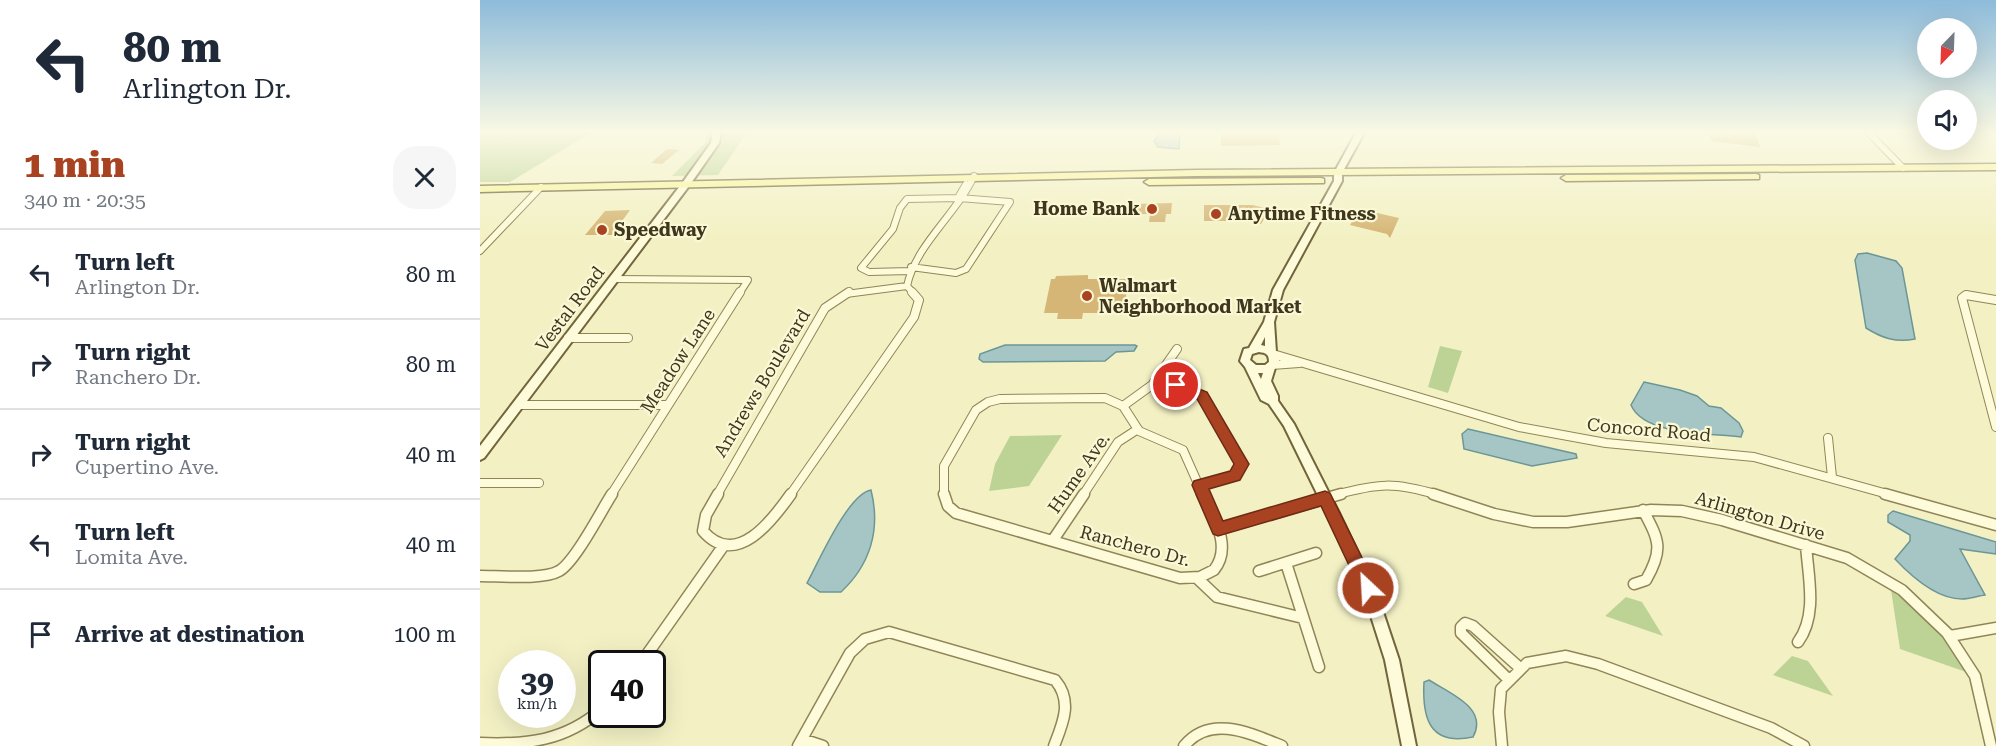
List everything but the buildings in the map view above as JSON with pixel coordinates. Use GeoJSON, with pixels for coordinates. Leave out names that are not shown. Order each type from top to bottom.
{"type":"FeatureCollection","features":[{"type":"Feature","properties":{"kind":"main road"},"geometry":{"type":"LineString","coordinates":[[480,189],[686,184],[1996,167]]}},
{"type":"Feature","properties":{"kind":"main road"},"geometry":{"type":"LineString","coordinates":[[1338,177],[1996,176]]}},
{"type":"Feature","properties":{"kind":"street","name":"Vestal Road"},"geometry":{"type":"LineString","coordinates":[[480,455],[699,166]]}},
{"type":"Feature","properties":{"kind":"street"},"geometry":{"type":"LineString","coordinates":[[1344,166],[1278,290],[1269,322],[1253,349],[1244,359],[1265,397],[1273,401],[1288,424],[1368,588],[1392,660],[1409,746]]}},
{"type":"Feature","properties":{"kind":"street"},"geometry":{"type":"LineString","coordinates":[[650,650],[724,545],[755,536],[778,513],[914,317],[919,300],[907,286],[911,269],[962,198],[971,181]]}},
{"type":"Feature","properties":{"kind":"street"},"geometry":{"type":"LineString","coordinates":[[480,251],[541,187]]}},
{"type":"Feature","properties":{"kind":"street"},"geometry":{"type":"LineString","coordinates":[[917,197],[1007,200],[1010,204],[966,269],[956,273],[911,269],[869,272],[861,268],[897,222],[897,211],[907,199],[917,197]]}},
{"type":"Feature","properties":{"kind":"street","name":"Meadow Lane"},"geometry":{"type":"LineString","coordinates":[[480,576],[548,575],[560,571],[573,556],[666,405],[748,280],[613,279]]}},
{"type":"Feature","properties":{"kind":"street","name":"Andrews Boulevard"},"geometry":{"type":"LineString","coordinates":[[724,545],[714,542],[703,531],[706,515],[825,308],[849,292],[907,286]]}},
{"type":"Feature","properties":{"kind":"street"},"geometry":{"type":"LineString","coordinates":[[1996,300],[1966,295],[1962,298],[1996,427]]}},
{"type":"Feature","properties":{"kind":"street"},"geometry":{"type":"LineString","coordinates":[[1269,322],[1272,353],[1275,358],[1266,381],[1274,396],[1273,401]]}},
{"type":"Feature","properties":{"kind":"street"},"geometry":{"type":"LineString","coordinates":[[568,338],[628,338]]}},
{"type":"Feature","properties":{"kind":"street"},"geometry":{"type":"LineString","coordinates":[[1138,429],[1123,406],[1144,393],[1177,348]]}},
{"type":"Feature","properties":{"kind":"street"},"geometry":{"type":"LineString","coordinates":[[1253,349],[1263,348],[1272,353]]}},
{"type":"Feature","properties":{"kind":"street","name":"Concord Road"},"geometry":{"type":"LineString","coordinates":[[1272,353],[1519,427],[1606,443],[1754,457],[1832,477],[1996,525]]}},
{"type":"Feature","properties":{"kind":"street","name":"Concord Road"},"geometry":{"type":"LineString","coordinates":[[1271,366],[1300,363]]}},
{"type":"Feature","properties":{"kind":"street"},"geometry":{"type":"LineString","coordinates":[[1250,368],[1260,370],[1271,366]]}},
{"type":"Feature","properties":{"kind":"street"},"geometry":{"type":"LineString","coordinates":[[1156,379],[1202,395],[1241,464],[1240,470],[1235,475],[1200,485]]}},
{"type":"Feature","properties":{"kind":"street","name":"Ranchero Dr."},"geometry":{"type":"LineString","coordinates":[[1123,406],[1105,398],[1000,399],[983,405],[966,424],[944,466],[944,497],[948,506],[956,513],[1180,578],[1199,580],[1211,574],[1220,562],[1224,551],[1218,529],[1183,450],[1138,429]]}},
{"type":"Feature","properties":{"kind":"street"},"geometry":{"type":"LineString","coordinates":[[518,405],[666,405]]}},
{"type":"Feature","properties":{"kind":"street","name":"Hume Ave."},"geometry":{"type":"LineString","coordinates":[[1053,540],[1118,442],[1138,429]]}},
{"type":"Feature","properties":{"kind":"street"},"geometry":{"type":"LineString","coordinates":[[1828,438],[1832,477]]}},
{"type":"Feature","properties":{"kind":"street"},"geometry":{"type":"LineString","coordinates":[[480,483],[539,483]]}},
{"type":"Feature","properties":{"kind":"street","name":"Arlington Drive"},"geometry":{"type":"LineString","coordinates":[[1218,529],[1365,485],[1387,484],[1506,517],[1534,522],[1575,522],[1643,510],[1702,514],[1845,557],[1877,573],[1905,592],[1950,636],[1972,668],[1982,698],[1991,746]]}},
{"type":"Feature","properties":{"kind":"street"},"geometry":{"type":"LineString","coordinates":[[1634,584],[1646,580],[1659,559],[1661,551],[1643,510]]}},
{"type":"Feature","properties":{"kind":"street"},"geometry":{"type":"LineString","coordinates":[[1798,642],[1806,635],[1809,619],[1806,545]]}},
{"type":"Feature","properties":{"kind":"street"},"geometry":{"type":"LineString","coordinates":[[1259,571],[1316,553]]}},
{"type":"Feature","properties":{"kind":"street"},"geometry":{"type":"LineString","coordinates":[[1286,563],[1318,667]]}},
{"type":"Feature","properties":{"kind":"street"},"geometry":{"type":"LineString","coordinates":[[1199,580],[1217,597],[1303,618]]}},
{"type":"Feature","properties":{"kind":"street"},"geometry":{"type":"LineString","coordinates":[[1509,680],[1461,633],[1461,627],[1465,623],[1473,626],[1520,668]]}},
{"type":"Feature","properties":{"kind":"street"},"geometry":{"type":"LineString","coordinates":[[1950,636],[1996,627]]}},
{"type":"Feature","properties":{"kind":"street"},"geometry":{"type":"LineString","coordinates":[[824,746],[800,743],[850,653],[871,636],[889,632],[1055,680],[1064,691],[1067,706],[1054,746]]}},
{"type":"Feature","properties":{"kind":"street"},"geometry":{"type":"LineString","coordinates":[[1502,746],[1499,712],[1501,689],[1527,663],[1553,657],[1580,658],[1771,728],[1804,746]]}},
{"type":"Feature","properties":{"kind":"street"},"geometry":{"type":"LineString","coordinates":[[480,743],[522,746],[549,741],[571,732],[588,719]]}},
{"type":"Feature","properties":{"kind":"street"},"geometry":{"type":"LineString","coordinates":[[1184,746],[1190,738],[1209,727],[1225,728],[1282,746]]}},
{"type":"Feature","properties":{"kind":"green space"},"geometry":{"type":"Polygon","coordinates":[[[480,166],[537,166],[510,182],[480,182],[480,166]]]}},
{"type":"Feature","properties":{"kind":"green space"},"geometry":{"type":"Polygon","coordinates":[[[682,166],[724,166],[718,175],[672,176],[682,166]]]}},
{"type":"Feature","properties":{"kind":"green space"},"geometry":{"type":"Polygon","coordinates":[[[1440,346],[1462,351],[1448,393],[1428,387],[1440,346]]]}},
{"type":"Feature","properties":{"kind":"green space"},"geometry":{"type":"Polygon","coordinates":[[[1062,435],[1029,486],[989,491],[995,464],[1010,436],[1062,435]]]}},
{"type":"Feature","properties":{"kind":"green space"},"geometry":{"type":"Polygon","coordinates":[[[1891,590],[1933,627],[1951,648],[1966,672],[1900,649],[1891,590]]]}},
{"type":"Feature","properties":{"kind":"green space"},"geometry":{"type":"Polygon","coordinates":[[[1626,597],[1642,602],[1663,636],[1605,616],[1626,597]]]}},
{"type":"Feature","properties":{"kind":"green space"},"geometry":{"type":"Polygon","coordinates":[[[1792,656],[1808,661],[1833,696],[1773,675],[1792,656]]]}},
{"type":"Feature","properties":{"kind":"water"},"geometry":{"type":"Polygon","coordinates":[[[1867,253],[1896,261],[1902,268],[1915,339],[1889,339],[1866,328],[1855,260],[1858,254],[1867,253]]]}},
{"type":"Feature","properties":{"kind":"water"},"geometry":{"type":"Polygon","coordinates":[[[1005,345],[1137,346],[1134,351],[1116,352],[1105,361],[983,362],[979,359],[980,354],[1005,345]]]}},
{"type":"Feature","properties":{"kind":"water"},"geometry":{"type":"Polygon","coordinates":[[[1644,382],[1680,390],[1697,396],[1709,406],[1721,408],[1739,423],[1743,431],[1741,437],[1680,431],[1649,423],[1638,415],[1631,405],[1644,382]]]}},
{"type":"Feature","properties":{"kind":"water"},"geometry":{"type":"Polygon","coordinates":[[[1468,429],[1576,454],[1577,458],[1532,466],[1464,449],[1462,434],[1468,429]]]}},
{"type":"Feature","properties":{"kind":"water"},"geometry":{"type":"Polygon","coordinates":[[[871,490],[875,519],[874,533],[866,558],[851,582],[841,592],[820,592],[807,583],[826,545],[853,503],[862,494],[871,490]]]}},
{"type":"Feature","properties":{"kind":"water"},"geometry":{"type":"Polygon","coordinates":[[[1893,511],[1996,542],[1996,554],[1960,549],[1985,595],[1965,599],[1943,595],[1925,585],[1909,572],[1895,559],[1910,541],[1910,535],[1888,522],[1888,515],[1893,511]]]}},
{"type":"Feature","properties":{"kind":"water"},"geometry":{"type":"Polygon","coordinates":[[[1429,680],[1456,696],[1471,710],[1476,718],[1477,727],[1473,737],[1458,739],[1447,737],[1432,727],[1427,718],[1424,695],[1424,682],[1429,680]]]}},
{"type":"Feature","properties":{"kind":"place","name":"Home Bank"},"geometry":{"type":"Point","coordinates":[1152,209]}},
{"type":"Feature","properties":{"kind":"place","name":"Anytime Fitness"},"geometry":{"type":"Point","coordinates":[1216,214]}},
{"type":"Feature","properties":{"kind":"place","name":"Speedway"},"geometry":{"type":"Point","coordinates":[602,230]}},
{"type":"Feature","properties":{"kind":"place","name":"Walmart Neighborhood Market"},"geometry":{"type":"Point","coordinates":[1087,296]}},
{"type":"Feature","properties":{"kind":"route"},"geometry":{"type":"LineString","coordinates":[[1176,385],[1202,395],[1241,464],[1240,470],[1235,475],[1200,485],[1218,529],[1325,498],[1368,588]]}}]}
